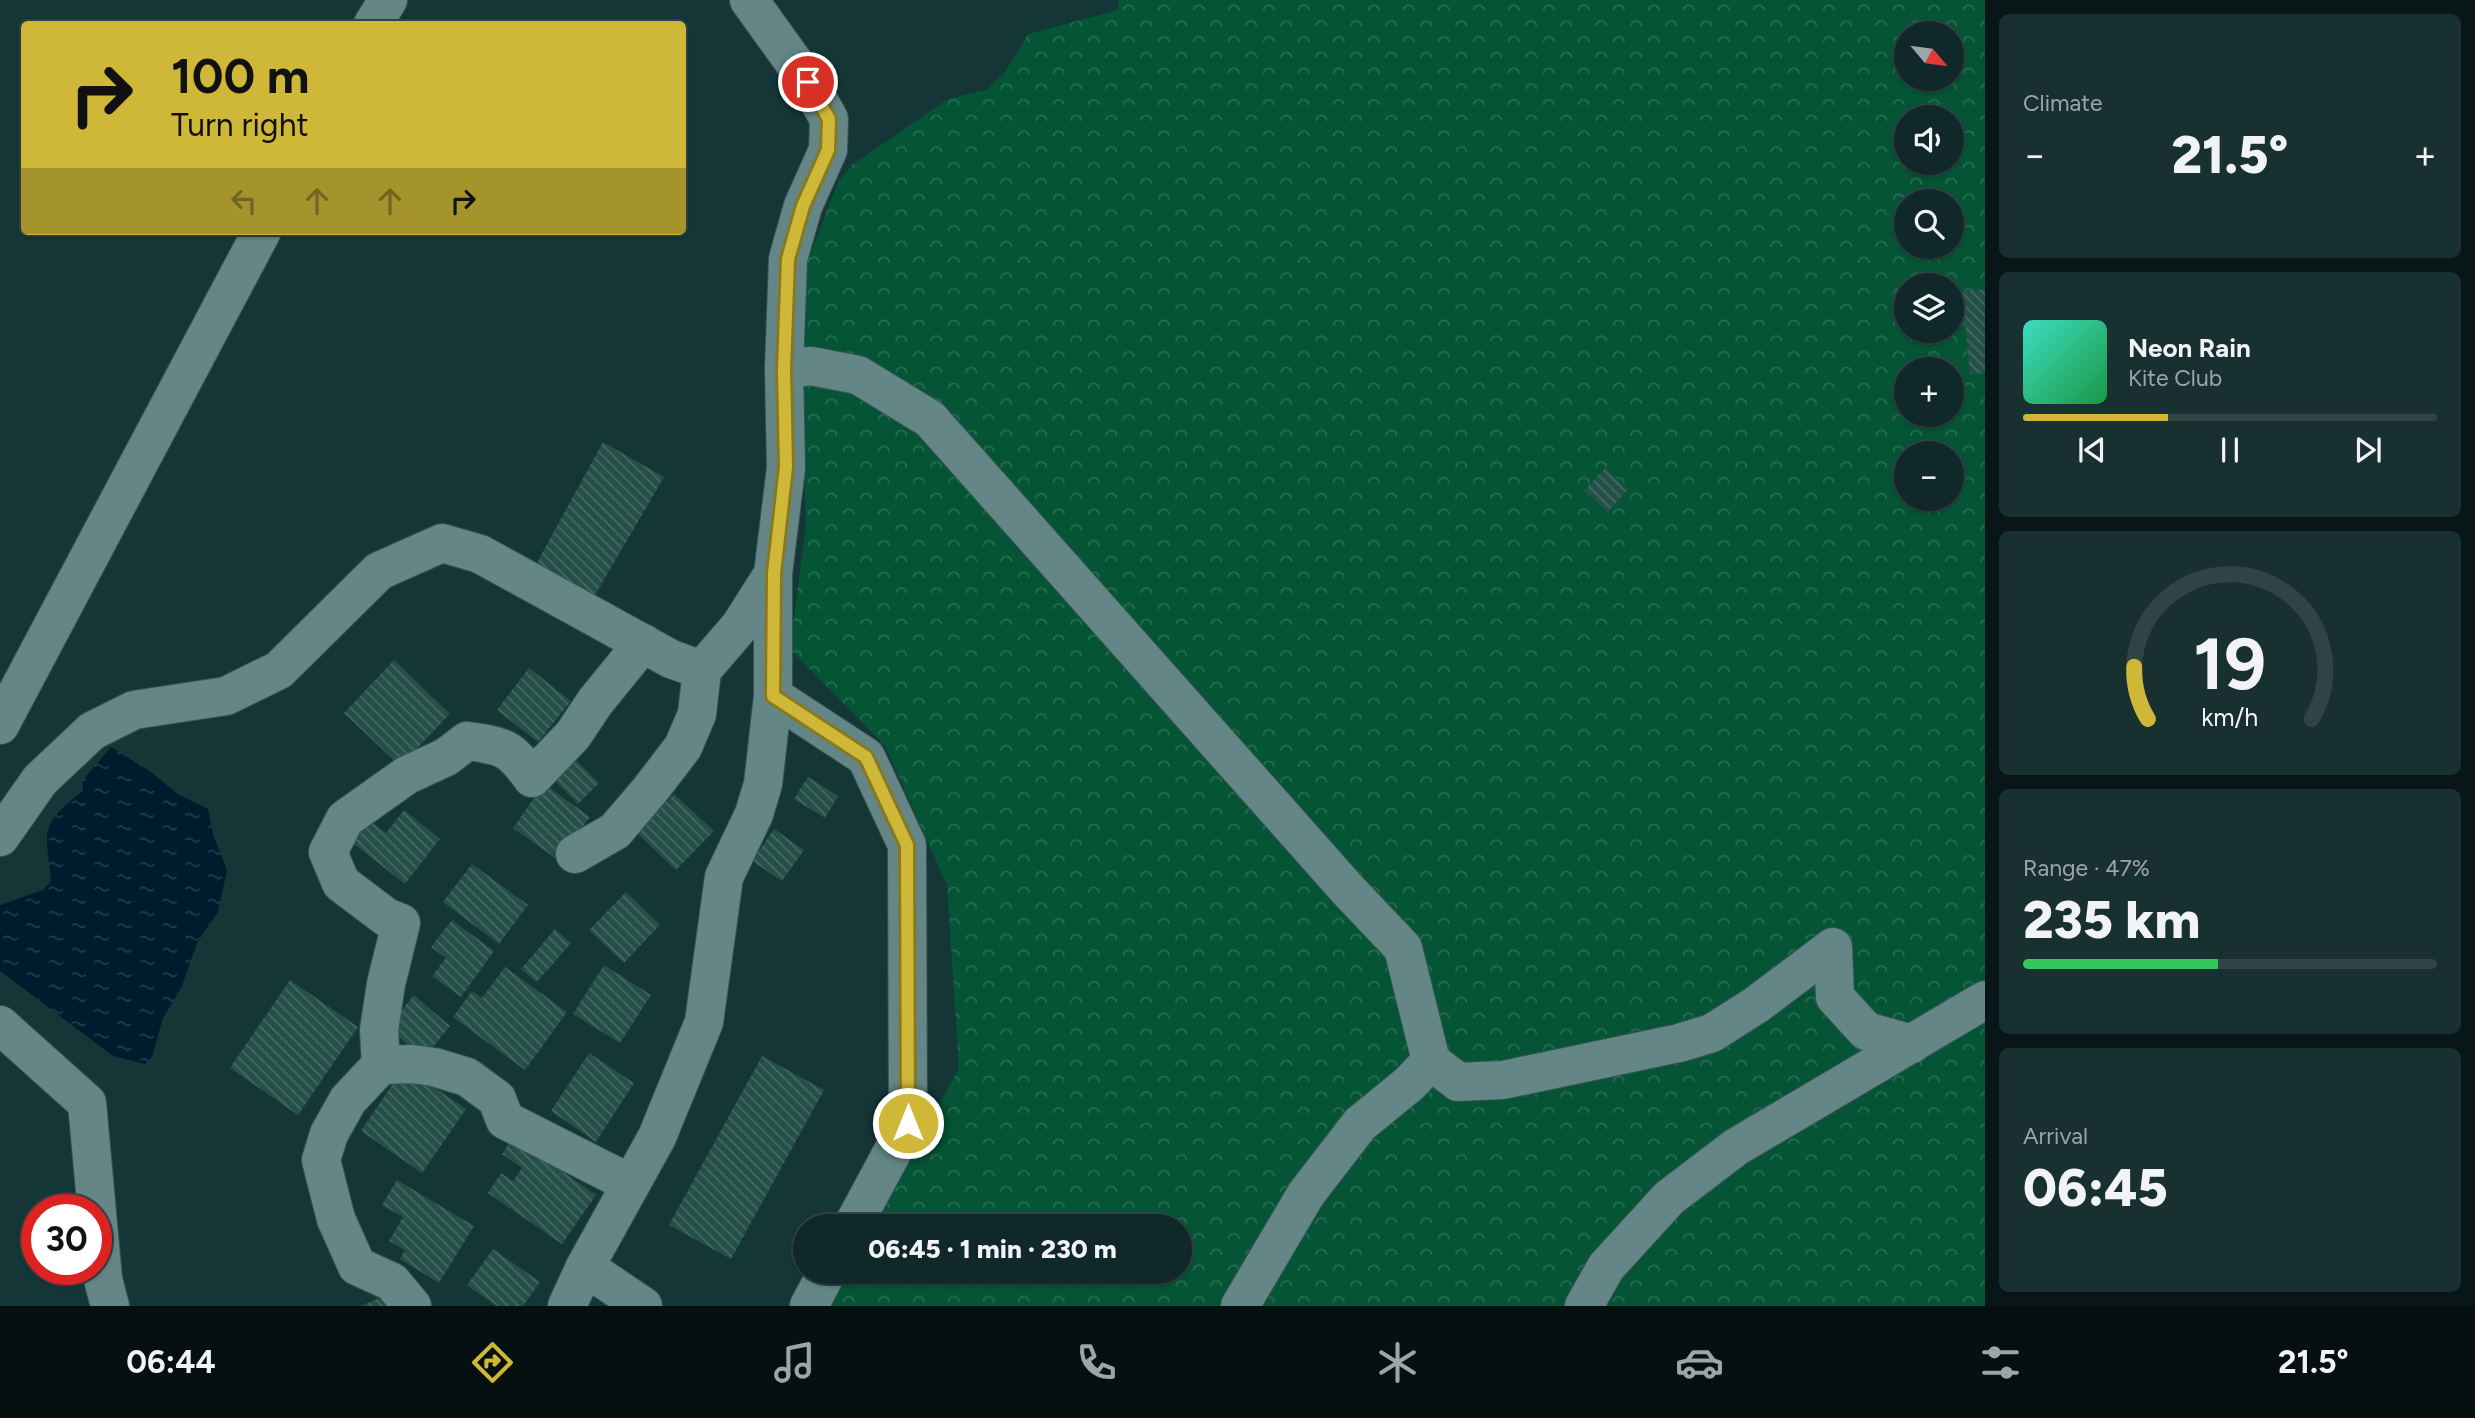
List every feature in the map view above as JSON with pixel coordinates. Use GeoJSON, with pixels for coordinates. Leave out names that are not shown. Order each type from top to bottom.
{"type":"FeatureCollection","features":[{"type":"Feature","properties":{"kind":"street"},"geometry":{"type":"LineString","coordinates":[[375,21],[388,0]]}},
{"type":"Feature","properties":{"kind":"street"},"geometry":{"type":"LineString","coordinates":[[567,1306],[585,1267],[657,1137],[704,1022],[724,877],[754,814],[763,784],[773,696],[774,573],[786,467],[784,369],[788,259],[803,206],[828,150],[829,119],[808,82],[749,0]]}},
{"type":"Feature","properties":{"kind":"street"},"geometry":{"type":"LineString","coordinates":[[0,725],[260,235]]}},
{"type":"Feature","properties":{"kind":"street"},"geometry":{"type":"LineString","coordinates":[[784,369],[811,366],[858,375],[930,419],[1347,889],[1403,948],[1431,1061],[1458,1082],[1503,1080],[1679,1043],[1712,1033],[1756,1005],[1833,947],[1835,997],[1866,1031],[1912,1044]]}},
{"type":"Feature","properties":{"kind":"street"},"geometry":{"type":"LineString","coordinates":[[0,836],[40,780],[92,730],[134,710],[226,696],[279,670],[379,571],[442,542],[480,554],[671,659],[702,670]]}},
{"type":"Feature","properties":{"kind":"street"},"geometry":{"type":"LineString","coordinates":[[575,854],[615,831],[683,747],[697,714],[702,670],[740,625],[774,573]]}},
{"type":"Feature","properties":{"kind":"street"},"geometry":{"type":"LineString","coordinates":[[381,1065],[379,1030],[386,984],[401,923],[386,917],[341,883],[328,852],[345,819],[407,775],[446,757],[467,741],[501,746],[520,761],[532,778],[573,735],[643,643]]}},
{"type":"Feature","properties":{"kind":"street"},"geometry":{"type":"LineString","coordinates":[[773,696],[866,757],[907,845],[908,1123],[859,1214]]}},
{"type":"Feature","properties":{"kind":"street"},"geometry":{"type":"LineString","coordinates":[[1584,1306],[1606,1266],[1669,1198],[1736,1147],[1985,1000]]}},
{"type":"Feature","properties":{"kind":"street"},"geometry":{"type":"LineString","coordinates":[[0,1025],[88,1103],[103,1279],[110,1306]]}},
{"type":"Feature","properties":{"kind":"street"},"geometry":{"type":"LineString","coordinates":[[1240,1306],[1306,1194],[1360,1124],[1409,1084],[1431,1061]]}},
{"type":"Feature","properties":{"kind":"street"},"geometry":{"type":"LineString","coordinates":[[412,1306],[392,1282],[357,1266],[336,1219],[321,1160],[329,1134],[348,1100],[381,1065],[411,1064],[434,1067],[467,1077],[496,1099],[505,1120],[631,1184]]}},
{"type":"Feature","properties":{"kind":"street"},"geometry":{"type":"LineString","coordinates":[[585,1267],[643,1306]]}},
{"type":"Feature","properties":{"kind":"street"},"geometry":{"type":"LineString","coordinates":[[808,1306],[820,1284]]}},
{"type":"Feature","properties":{"kind":"green space"},"geometry":{"type":"Polygon","coordinates":[[[1119,0],[1985,0],[1985,1306],[831,1306],[843,1284],[1192,1284],[1192,1214],[881,1214],[959,1068],[947,885],[885,746],[790,649],[806,525],[800,373],[804,271],[838,182],[852,165],[948,99],[986,90],[1005,72],[1028,34],[1118,10],[1119,0]]]}},
{"type":"Feature","properties":{"kind":"water"},"geometry":{"type":"Polygon","coordinates":[[[111,747],[151,772],[179,795],[208,809],[213,834],[227,870],[218,912],[198,941],[181,988],[163,1018],[152,1057],[145,1064],[113,1056],[0,971],[0,905],[43,890],[51,881],[47,839],[52,821],[83,791],[83,780],[111,747]]]}},
{"type":"Feature","properties":{"kind":"building"},"geometry":{"type":"Polygon","coordinates":[[[1985,289],[1985,373],[1970,374],[1964,292],[1985,289]]]}},
{"type":"Feature","properties":{"kind":"building"},"geometry":{"type":"Polygon","coordinates":[[[603,442],[664,477],[594,597],[534,568],[603,442]]]}},
{"type":"Feature","properties":{"kind":"building"},"geometry":{"type":"Polygon","coordinates":[[[1605,468],[1628,489],[1608,512],[1584,491],[1605,468]]]}},
{"type":"Feature","properties":{"kind":"building"},"geometry":{"type":"Polygon","coordinates":[[[394,660],[450,714],[400,766],[344,713],[394,660]]]}},
{"type":"Feature","properties":{"kind":"building"},"geometry":{"type":"Polygon","coordinates":[[[529,668],[571,701],[538,742],[497,710],[529,668]]]}},
{"type":"Feature","properties":{"kind":"building"},"geometry":{"type":"Polygon","coordinates":[[[568,752],[599,783],[578,804],[547,773],[568,752]]]}},
{"type":"Feature","properties":{"kind":"building"},"geometry":{"type":"Polygon","coordinates":[[[808,777],[838,796],[825,818],[794,799],[808,777]]]}},
{"type":"Feature","properties":{"kind":"building"},"geometry":{"type":"Polygon","coordinates":[[[544,784],[590,817],[558,860],[513,828],[544,784]]]}},
{"type":"Feature","properties":{"kind":"building"},"geometry":{"type":"Polygon","coordinates":[[[674,794],[714,831],[676,870],[637,833],[674,794]]]}},
{"type":"Feature","properties":{"kind":"building"},"geometry":{"type":"Polygon","coordinates":[[[404,810],[440,839],[405,884],[350,841],[367,819],[386,833],[404,810]]]}},
{"type":"Feature","properties":{"kind":"building"},"geometry":{"type":"Polygon","coordinates":[[[774,829],[804,850],[782,881],[752,861],[774,829]]]}},
{"type":"Feature","properties":{"kind":"building"},"geometry":{"type":"Polygon","coordinates":[[[472,864],[528,905],[499,944],[443,902],[472,864]]]}},
{"type":"Feature","properties":{"kind":"building"},"geometry":{"type":"Polygon","coordinates":[[[626,892],[660,925],[624,963],[589,930],[626,892]]]}},
{"type":"Feature","properties":{"kind":"building"},"geometry":{"type":"Polygon","coordinates":[[[452,920],[494,951],[461,997],[432,976],[446,958],[431,947],[452,920]]]}},
{"type":"Feature","properties":{"kind":"building"},"geometry":{"type":"Polygon","coordinates":[[[555,929],[571,943],[537,982],[521,969],[555,929]]]}},
{"type":"Feature","properties":{"kind":"building"},"geometry":{"type":"Polygon","coordinates":[[[604,965],[651,995],[620,1043],[573,1014],[604,965]]]}},
{"type":"Feature","properties":{"kind":"building"},"geometry":{"type":"Polygon","coordinates":[[[505,967],[567,1012],[525,1070],[453,1017],[472,991],[482,998],[505,967]]]}},
{"type":"Feature","properties":{"kind":"building"},"geometry":{"type":"Polygon","coordinates":[[[290,980],[358,1027],[298,1115],[230,1068],[290,980]]]}},
{"type":"Feature","properties":{"kind":"building"},"geometry":{"type":"Polygon","coordinates":[[[414,995],[450,1026],[424,1058],[387,1027],[414,995]]]}},
{"type":"Feature","properties":{"kind":"building"},"geometry":{"type":"Polygon","coordinates":[[[589,1053],[634,1083],[596,1142],[551,1111],[589,1053]]]}},
{"type":"Feature","properties":{"kind":"building"},"geometry":{"type":"Polygon","coordinates":[[[762,1056],[824,1090],[731,1259],[669,1225],[762,1056]]]}},
{"type":"Feature","properties":{"kind":"building"},"geometry":{"type":"Polygon","coordinates":[[[404,1067],[466,1109],[422,1173],[361,1131],[404,1067]]]}},
{"type":"Feature","properties":{"kind":"building"},"geometry":{"type":"Polygon","coordinates":[[[513,1137],[596,1195],[562,1244],[488,1193],[501,1173],[513,1181],[522,1168],[502,1154],[513,1137]]]}},
{"type":"Feature","properties":{"kind":"building"},"geometry":{"type":"Polygon","coordinates":[[[397,1180],[474,1226],[439,1283],[400,1259],[405,1250],[389,1241],[403,1217],[382,1205],[397,1180]]]}},
{"type":"Feature","properties":{"kind":"building"},"geometry":{"type":"Polygon","coordinates":[[[493,1249],[540,1282],[523,1306],[497,1306],[467,1285],[493,1249]]]}},
{"type":"Feature","properties":{"kind":"building"},"geometry":{"type":"Polygon","coordinates":[[[390,1293],[396,1306],[361,1306],[390,1293]]]}},
{"type":"Feature","properties":{"kind":"route"},"geometry":{"type":"LineString","coordinates":[[808,82],[829,119],[828,150],[803,206],[788,259],[784,369],[786,467],[774,573],[773,696],[866,757],[907,845],[908,1123]]}}]}
